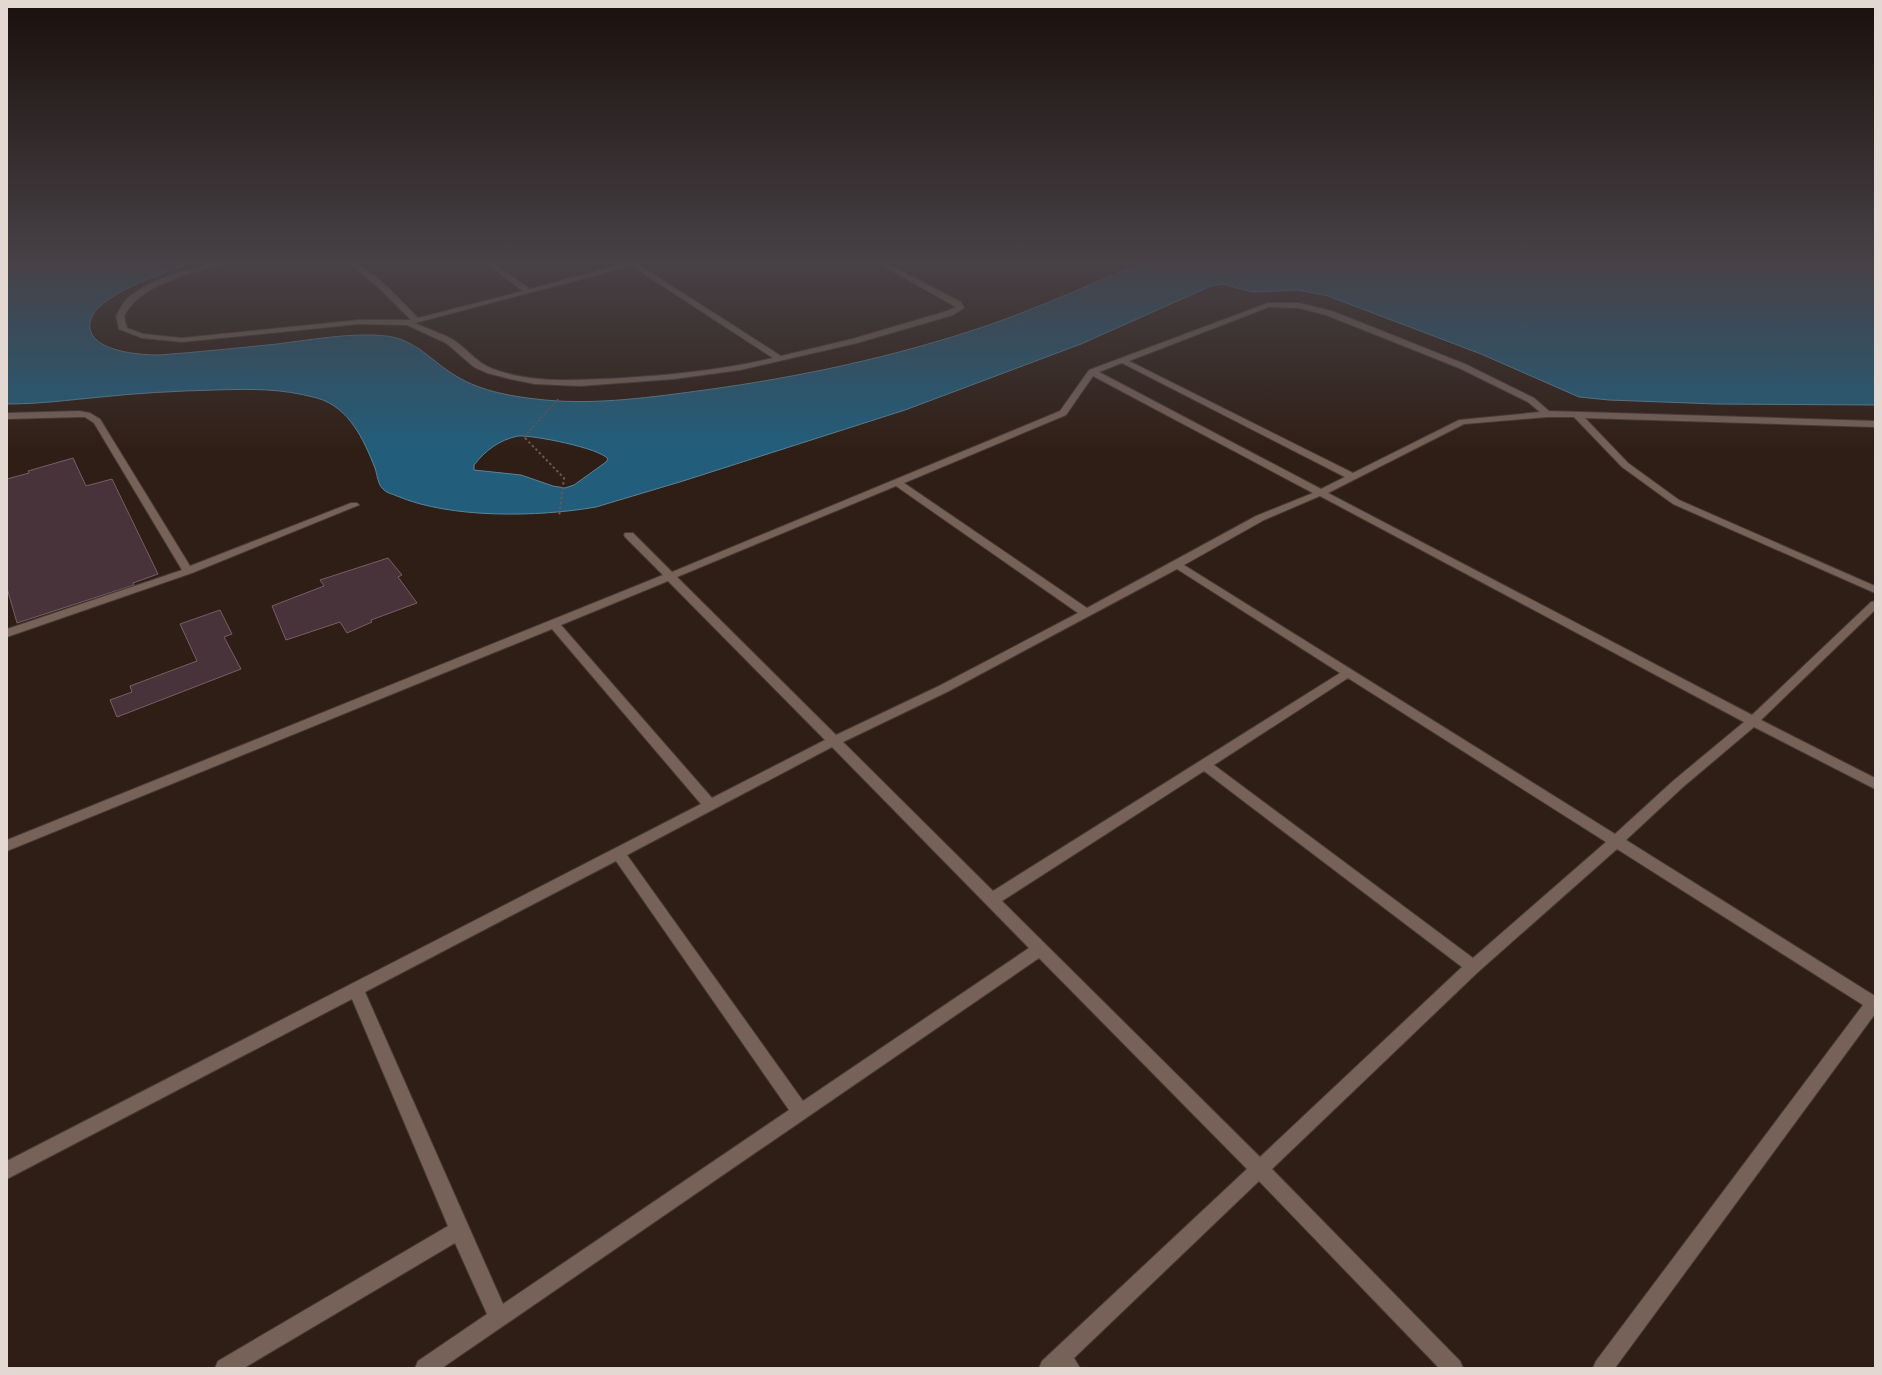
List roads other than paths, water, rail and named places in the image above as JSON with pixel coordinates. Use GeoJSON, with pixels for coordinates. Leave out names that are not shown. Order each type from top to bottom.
{"type":"FeatureCollection","features":[{"type":"Feature","properties":{"kind":"street"},"geometry":{"type":"LineString","coordinates":[[121,324],[122,329],[142,336],[182,340],[338,324]]}},
{"type":"Feature","properties":{"kind":"street"},"geometry":{"type":"LineString","coordinates":[[416,324],[449,341],[467,358],[482,369],[510,377],[536,381],[580,383],[661,378],[740,368],[861,339],[910,324]]}},
{"type":"Feature","properties":{"kind":"street"},"geometry":{"type":"LineString","coordinates":[[726,324],[780,359]]}},
{"type":"Feature","properties":{"kind":"street"},"geometry":{"type":"LineString","coordinates":[[7,846],[554,624],[1063,413],[1092,372],[1217,324]]}},
{"type":"Feature","properties":{"kind":"street"},"geometry":{"type":"LineString","coordinates":[[1357,324],[1462,366],[1531,400],[1547,414]]}},
{"type":"Feature","properties":{"kind":"street"},"geometry":{"type":"LineString","coordinates":[[1122,360],[1351,476]]}},
{"type":"Feature","properties":{"kind":"street"},"geometry":{"type":"LineString","coordinates":[[1092,372],[1875,784]]}},
{"type":"Feature","properties":{"kind":"street"},"geometry":{"type":"LineString","coordinates":[[7,416],[79,414],[87,415],[98,421],[188,571]]}},
{"type":"Feature","properties":{"kind":"street"},"geometry":{"type":"LineString","coordinates":[[7,1170],[355,988],[834,741],[943,689],[1177,565],[1260,518],[1320,492],[1462,422],[1547,414],[1576,414],[1875,424]]}},
{"type":"Feature","properties":{"kind":"street"},"geometry":{"type":"LineString","coordinates":[[1576,414],[1625,465],[1676,502],[1875,590]]}},
{"type":"Feature","properties":{"kind":"street"},"geometry":{"type":"LineString","coordinates":[[896,482],[1086,613]]}},
{"type":"Feature","properties":{"kind":"street"},"geometry":{"type":"LineString","coordinates":[[7,633],[188,571],[354,504]]}},
{"type":"Feature","properties":{"kind":"street"},"geometry":{"type":"LineString","coordinates":[[629,535],[1259,1169],[1453,1368]]}},
{"type":"Feature","properties":{"kind":"street"},"geometry":{"type":"LineString","coordinates":[[1177,565],[1875,1004],[1603,1368]]}},
{"type":"Feature","properties":{"kind":"street"},"geometry":{"type":"LineString","coordinates":[[1060,1364],[1259,1169],[1473,967],[1616,841],[1678,784],[1753,721],[1875,604]]}},
{"type":"Feature","properties":{"kind":"street"},"geometry":{"type":"LineString","coordinates":[[554,624],[710,805]]}},
{"type":"Feature","properties":{"kind":"street"},"geometry":{"type":"LineString","coordinates":[[991,900],[1348,673]]}},
{"type":"Feature","properties":{"kind":"street"},"geometry":{"type":"LineString","coordinates":[[1205,765],[1473,967]]}},
{"type":"Feature","properties":{"kind":"street"},"geometry":{"type":"LineString","coordinates":[[618,853],[800,1111]]}},
{"type":"Feature","properties":{"kind":"street"},"geometry":{"type":"LineString","coordinates":[[425,1368],[800,1111],[1040,949]]}},
{"type":"Feature","properties":{"kind":"street"},"geometry":{"type":"LineString","coordinates":[[355,988],[459,1230],[499,1318]]}},
{"type":"Feature","properties":{"kind":"street"},"geometry":{"type":"LineString","coordinates":[[229,1367],[459,1230]]}},
{"type":"Feature","properties":{"kind":"water"},"geometry":{"type":"Polygon","coordinates":[[[7,324],[90,324],[93,336],[105,346],[123,352],[159,355],[277,344],[340,336],[387,336],[408,342],[442,367],[466,382],[488,390],[534,399],[585,402],[645,398],[776,379],[847,365],[917,347],[992,324],[1125,324],[1081,344],[905,410],[683,481],[596,507],[548,513],[495,514],[443,509],[419,503],[388,492],[381,487],[366,447],[347,417],[328,402],[290,392],[240,389],[200,390],[143,393],[7,404],[7,324]],[[518,436],[505,440],[493,446],[483,455],[474,465],[474,470],[521,475],[553,486],[565,488],[574,485],[608,459],[593,451],[551,440],[518,436]]]}},
{"type":"Feature","properties":{"kind":"water"},"geometry":{"type":"Polygon","coordinates":[[[1402,324],[1875,324],[1875,405],[1716,404],[1609,400],[1579,397],[1481,354],[1402,324]]]}}]}
